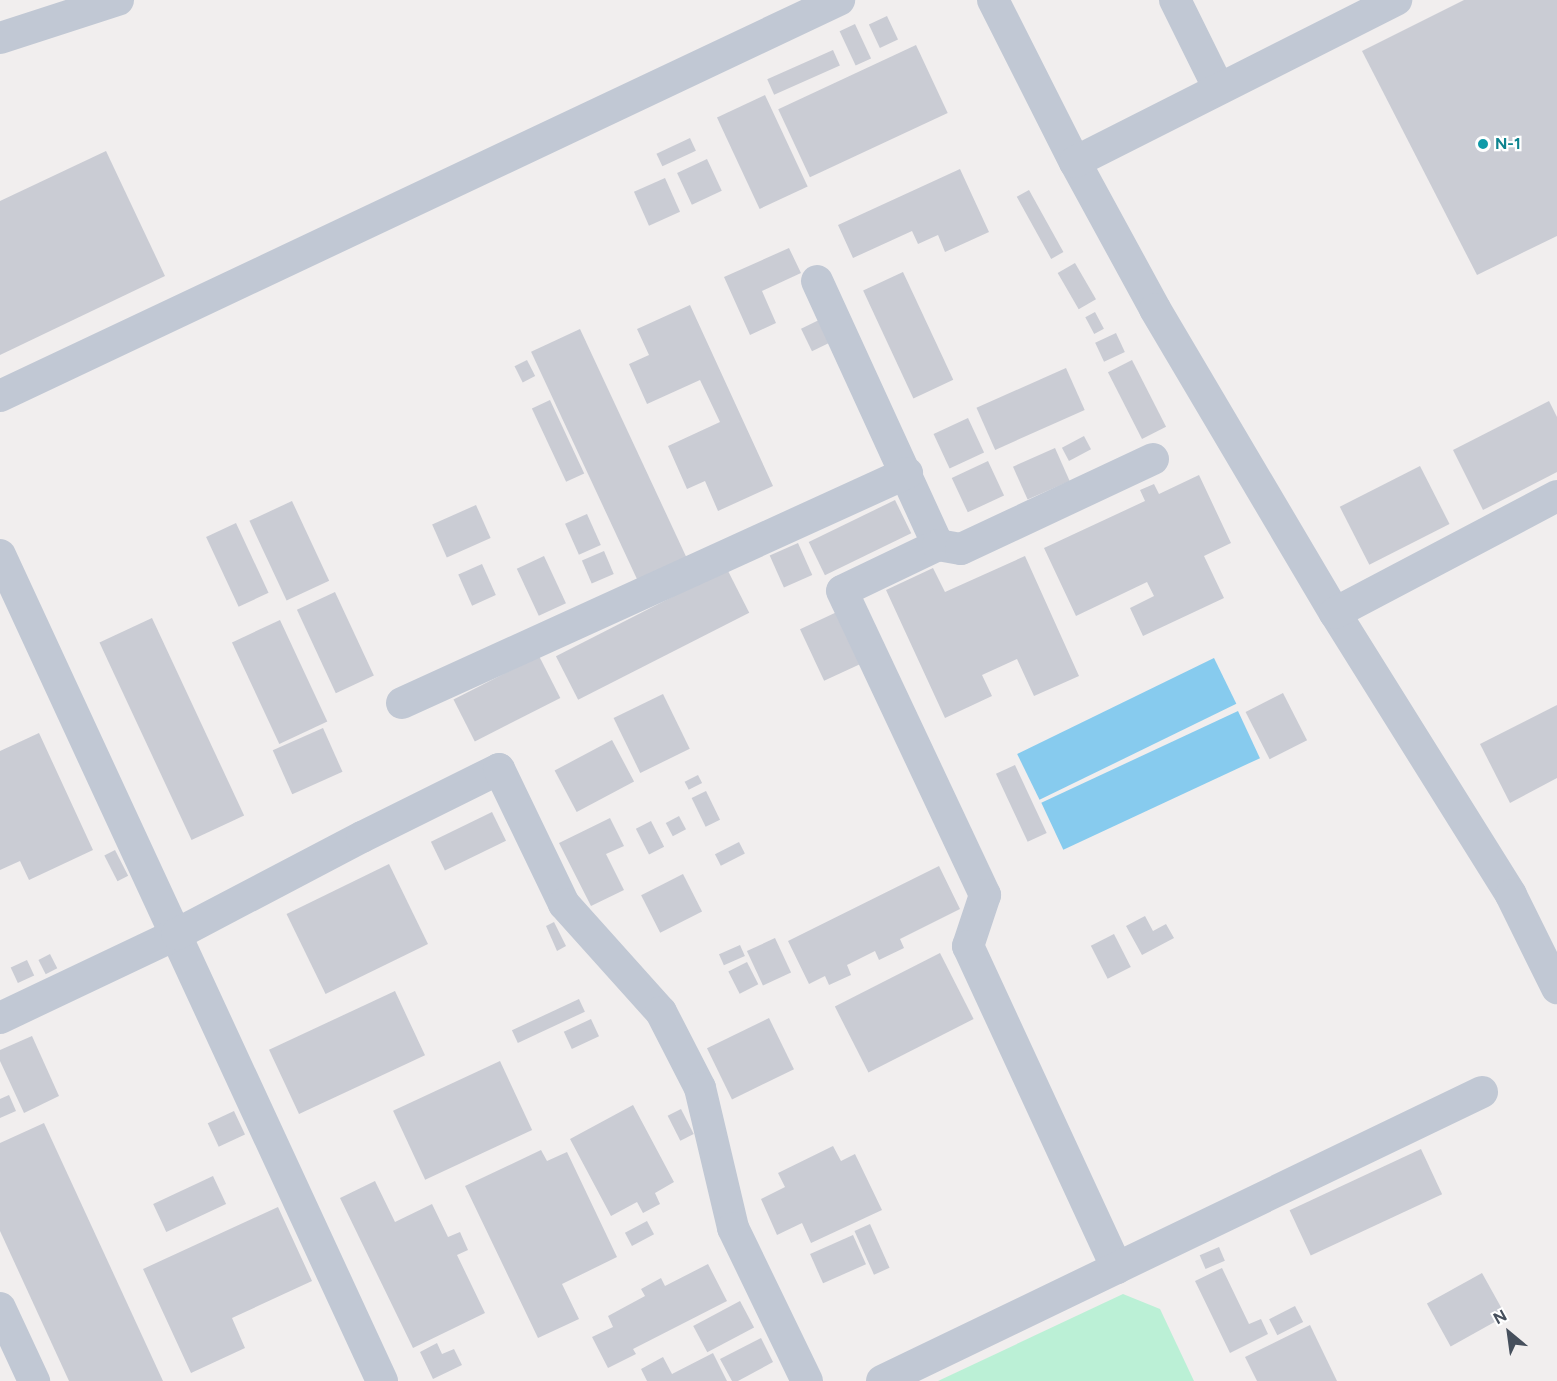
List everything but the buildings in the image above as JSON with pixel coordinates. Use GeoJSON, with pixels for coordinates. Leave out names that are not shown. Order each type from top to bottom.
{"type":"FeatureCollection","features":[{"type":"Feature","properties":{"kind":"street"},"geometry":{"type":"LineString","coordinates":[[0,38],[118,0]]}},
{"type":"Feature","properties":{"kind":"street"},"geometry":{"type":"LineString","coordinates":[[0,396],[839,0]]}},
{"type":"Feature","properties":{"kind":"street"},"geometry":{"type":"LineString","coordinates":[[993,0],[1075,162],[1155,309],[1335,613],[1511,895],[1557,988]]}},
{"type":"Feature","properties":{"kind":"street"},"geometry":{"type":"LineString","coordinates":[[1175,0],[1219,89]]}},
{"type":"Feature","properties":{"kind":"street"},"geometry":{"type":"LineString","coordinates":[[1075,162],[1219,89],[1348,11],[1395,0]]}},
{"type":"Feature","properties":{"kind":"street"},"geometry":{"type":"LineString","coordinates":[[817,281],[907,473],[938,545]]}},
{"type":"Feature","properties":{"kind":"street"},"geometry":{"type":"LineString","coordinates":[[1117,1268],[968,946],[985,895],[842,591],[938,545],[961,549],[1153,459]]}},
{"type":"Feature","properties":{"kind":"street"},"geometry":{"type":"LineString","coordinates":[[402,703],[907,473]]}},
{"type":"Feature","properties":{"kind":"street"},"geometry":{"type":"LineString","coordinates":[[1335,613],[1557,496]]}},
{"type":"Feature","properties":{"kind":"street"},"geometry":{"type":"LineString","coordinates":[[0,555],[382,1381]]}},
{"type":"Feature","properties":{"kind":"street"},"geometry":{"type":"LineString","coordinates":[[0,1018],[177,934],[362,837],[499,769],[564,904],[661,1012],[700,1088],[733,1228],[807,1381]]}},
{"type":"Feature","properties":{"kind":"street"},"geometry":{"type":"LineString","coordinates":[[882,1381],[1482,1092]]}},
{"type":"Feature","properties":{"kind":"street"},"geometry":{"type":"LineString","coordinates":[[0,1308],[34,1381]]}},
{"type":"Feature","properties":{"kind":"green space"},"geometry":{"type":"Polygon","coordinates":[[[1123,1294],[1160,1309],[1194,1381],[938,1381],[1123,1294]]]}},
{"type":"Feature","properties":{"kind":"water"},"geometry":{"type":"Polygon","coordinates":[[[1214,658],[1236,704],[1040,800],[1017,754],[1214,658]]]}},
{"type":"Feature","properties":{"kind":"water"},"geometry":{"type":"Polygon","coordinates":[[[1238,711],[1260,758],[1063,850],[1041,803],[1238,711]]]}},
{"type":"Feature","properties":{"kind":"place","name":"N-1"},"geometry":{"type":"Point","coordinates":[1483,144]}}]}
